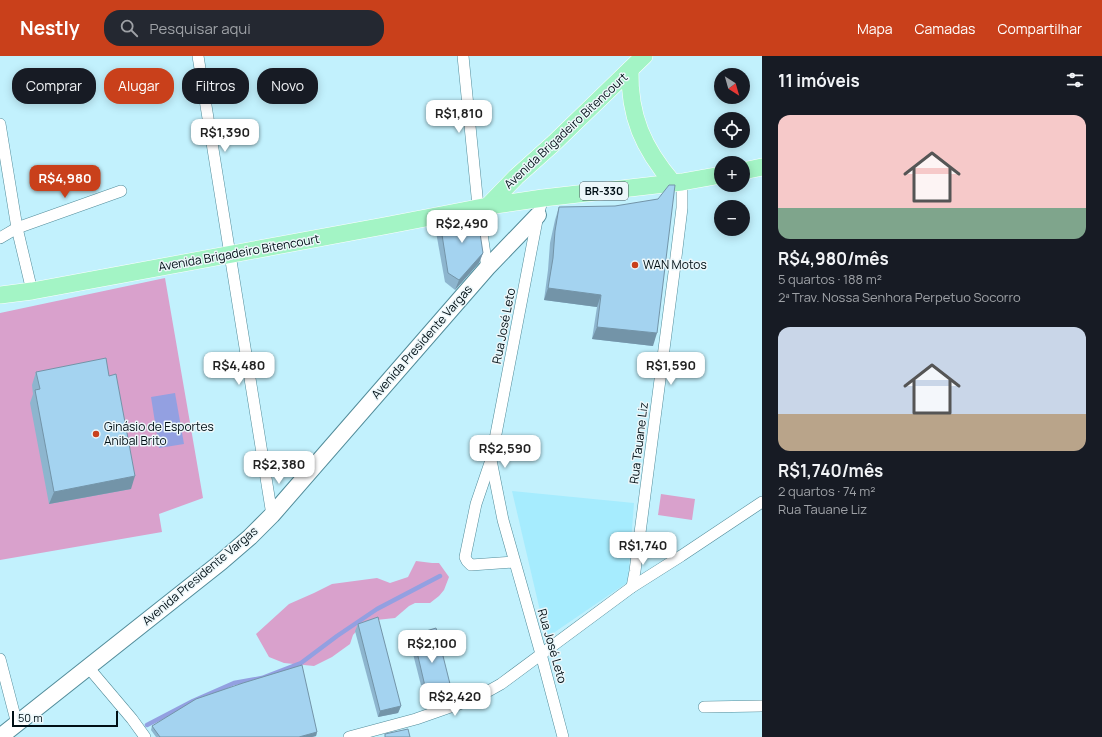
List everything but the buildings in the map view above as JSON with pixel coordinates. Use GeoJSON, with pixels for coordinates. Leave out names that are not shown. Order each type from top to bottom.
{"type":"FeatureCollection","features":[{"type":"Feature","properties":{"kind":"main road","name":"Avenida Brigadeiro Bitencourt"},"geometry":{"type":"LineString","coordinates":[[0,295],[32,291],[483,207],[554,143],[644,56]]}},
{"type":"Feature","properties":{"kind":"main road"},"geometry":{"type":"LineString","coordinates":[[630,70],[632,104],[639,130],[649,151],[662,171],[677,183]]}},
{"type":"Feature","properties":{"kind":"main road"},"geometry":{"type":"LineString","coordinates":[[750,170],[762,167]]}},
{"type":"Feature","properties":{"kind":"main road","name":"BR-330"},"geometry":{"type":"LineString","coordinates":[[483,207],[544,198],[677,183],[714,176]]}},
{"type":"Feature","properties":{"kind":"street"},"geometry":{"type":"LineString","coordinates":[[198,56],[272,515]]}},
{"type":"Feature","properties":{"kind":"street"},"geometry":{"type":"LineString","coordinates":[[463,56],[483,207],[487,268]]}},
{"type":"Feature","properties":{"kind":"street"},"geometry":{"type":"LineString","coordinates":[[0,124],[17,228],[32,291]]}},
{"type":"Feature","properties":{"kind":"street","name":"Rua Tauane Liz"},"geometry":{"type":"LineString","coordinates":[[632,587],[676,265],[682,195],[677,183]]}},
{"type":"Feature","properties":{"kind":"street"},"geometry":{"type":"LineString","coordinates":[[0,238],[17,228],[121,191]]}},
{"type":"Feature","properties":{"kind":"street","name":"Rua José Leto"},"geometry":{"type":"LineString","coordinates":[[514,562],[471,565],[466,561],[465,557],[476,504],[492,460],[538,215],[544,198]]}},
{"type":"Feature","properties":{"kind":"street","name":"Avenida Presidente Vargas"},"geometry":{"type":"LineString","coordinates":[[0,737],[221,562],[250,537],[272,515],[487,268],[538,215]]}},
{"type":"Feature","properties":{"kind":"street","name":"Rua José Leto"},"geometry":{"type":"LineString","coordinates":[[492,460],[503,520],[563,737]]}},
{"type":"Feature","properties":{"kind":"street"},"geometry":{"type":"LineString","coordinates":[[349,737],[416,719],[476,698],[501,684],[632,587],[682,556],[762,502]]}},
{"type":"Feature","properties":{"kind":"street"},"geometry":{"type":"LineString","coordinates":[[750,510],[762,510]]}},
{"type":"Feature","properties":{"kind":"street"},"geometry":{"type":"LineString","coordinates":[[0,659],[17,724]]}},
{"type":"Feature","properties":{"kind":"street"},"geometry":{"type":"LineString","coordinates":[[88,667],[132,719],[145,737]]}},
{"type":"Feature","properties":{"kind":"street"},"geometry":{"type":"LineString","coordinates":[[704,707],[762,706]]}},
{"type":"Feature","properties":{"kind":"shaded area","name":"Ginásio de Esportes Anibal Brito"},"geometry":{"type":"Polygon","coordinates":[[[165,278],[203,498],[159,514],[162,532],[0,560],[0,313],[165,278]]]}},
{"type":"Feature","properties":{"kind":"shaded area"},"geometry":{"type":"Polygon","coordinates":[[[175,393],[184,444],[159,448],[151,397],[175,393]]]}},
{"type":"Feature","properties":{"kind":"shaded area"},"geometry":{"type":"Polygon","coordinates":[[[512,491],[634,503],[628,582],[549,636],[545,632],[512,491]]]}},
{"type":"Feature","properties":{"kind":"shaded area"},"geometry":{"type":"Polygon","coordinates":[[[661,494],[695,499],[692,520],[658,515],[661,494]]]}},
{"type":"Feature","properties":{"kind":"shaded area"},"geometry":{"type":"Polygon","coordinates":[[[416,561],[439,563],[449,577],[444,590],[439,596],[430,603],[415,603],[409,606],[395,618],[376,620],[361,626],[353,635],[350,644],[332,657],[314,666],[284,663],[269,657],[256,634],[289,604],[332,584],[377,578],[390,583],[408,577],[416,561]]]}},
{"type":"Feature","properties":{"kind":"waterway"},"geometry":{"type":"LineString","coordinates":[[147,725],[193,701],[234,683],[262,678],[301,663],[377,609],[440,576]]}},
{"type":"Feature","properties":{"kind":"place","name":"WAN Motos"},"geometry":{"type":"Point","coordinates":[635,265]}},
{"type":"Feature","properties":{"kind":"place","name":"Ginásio de Esportes Anibal Brito"},"geometry":{"type":"Point","coordinates":[96,434]}}]}
